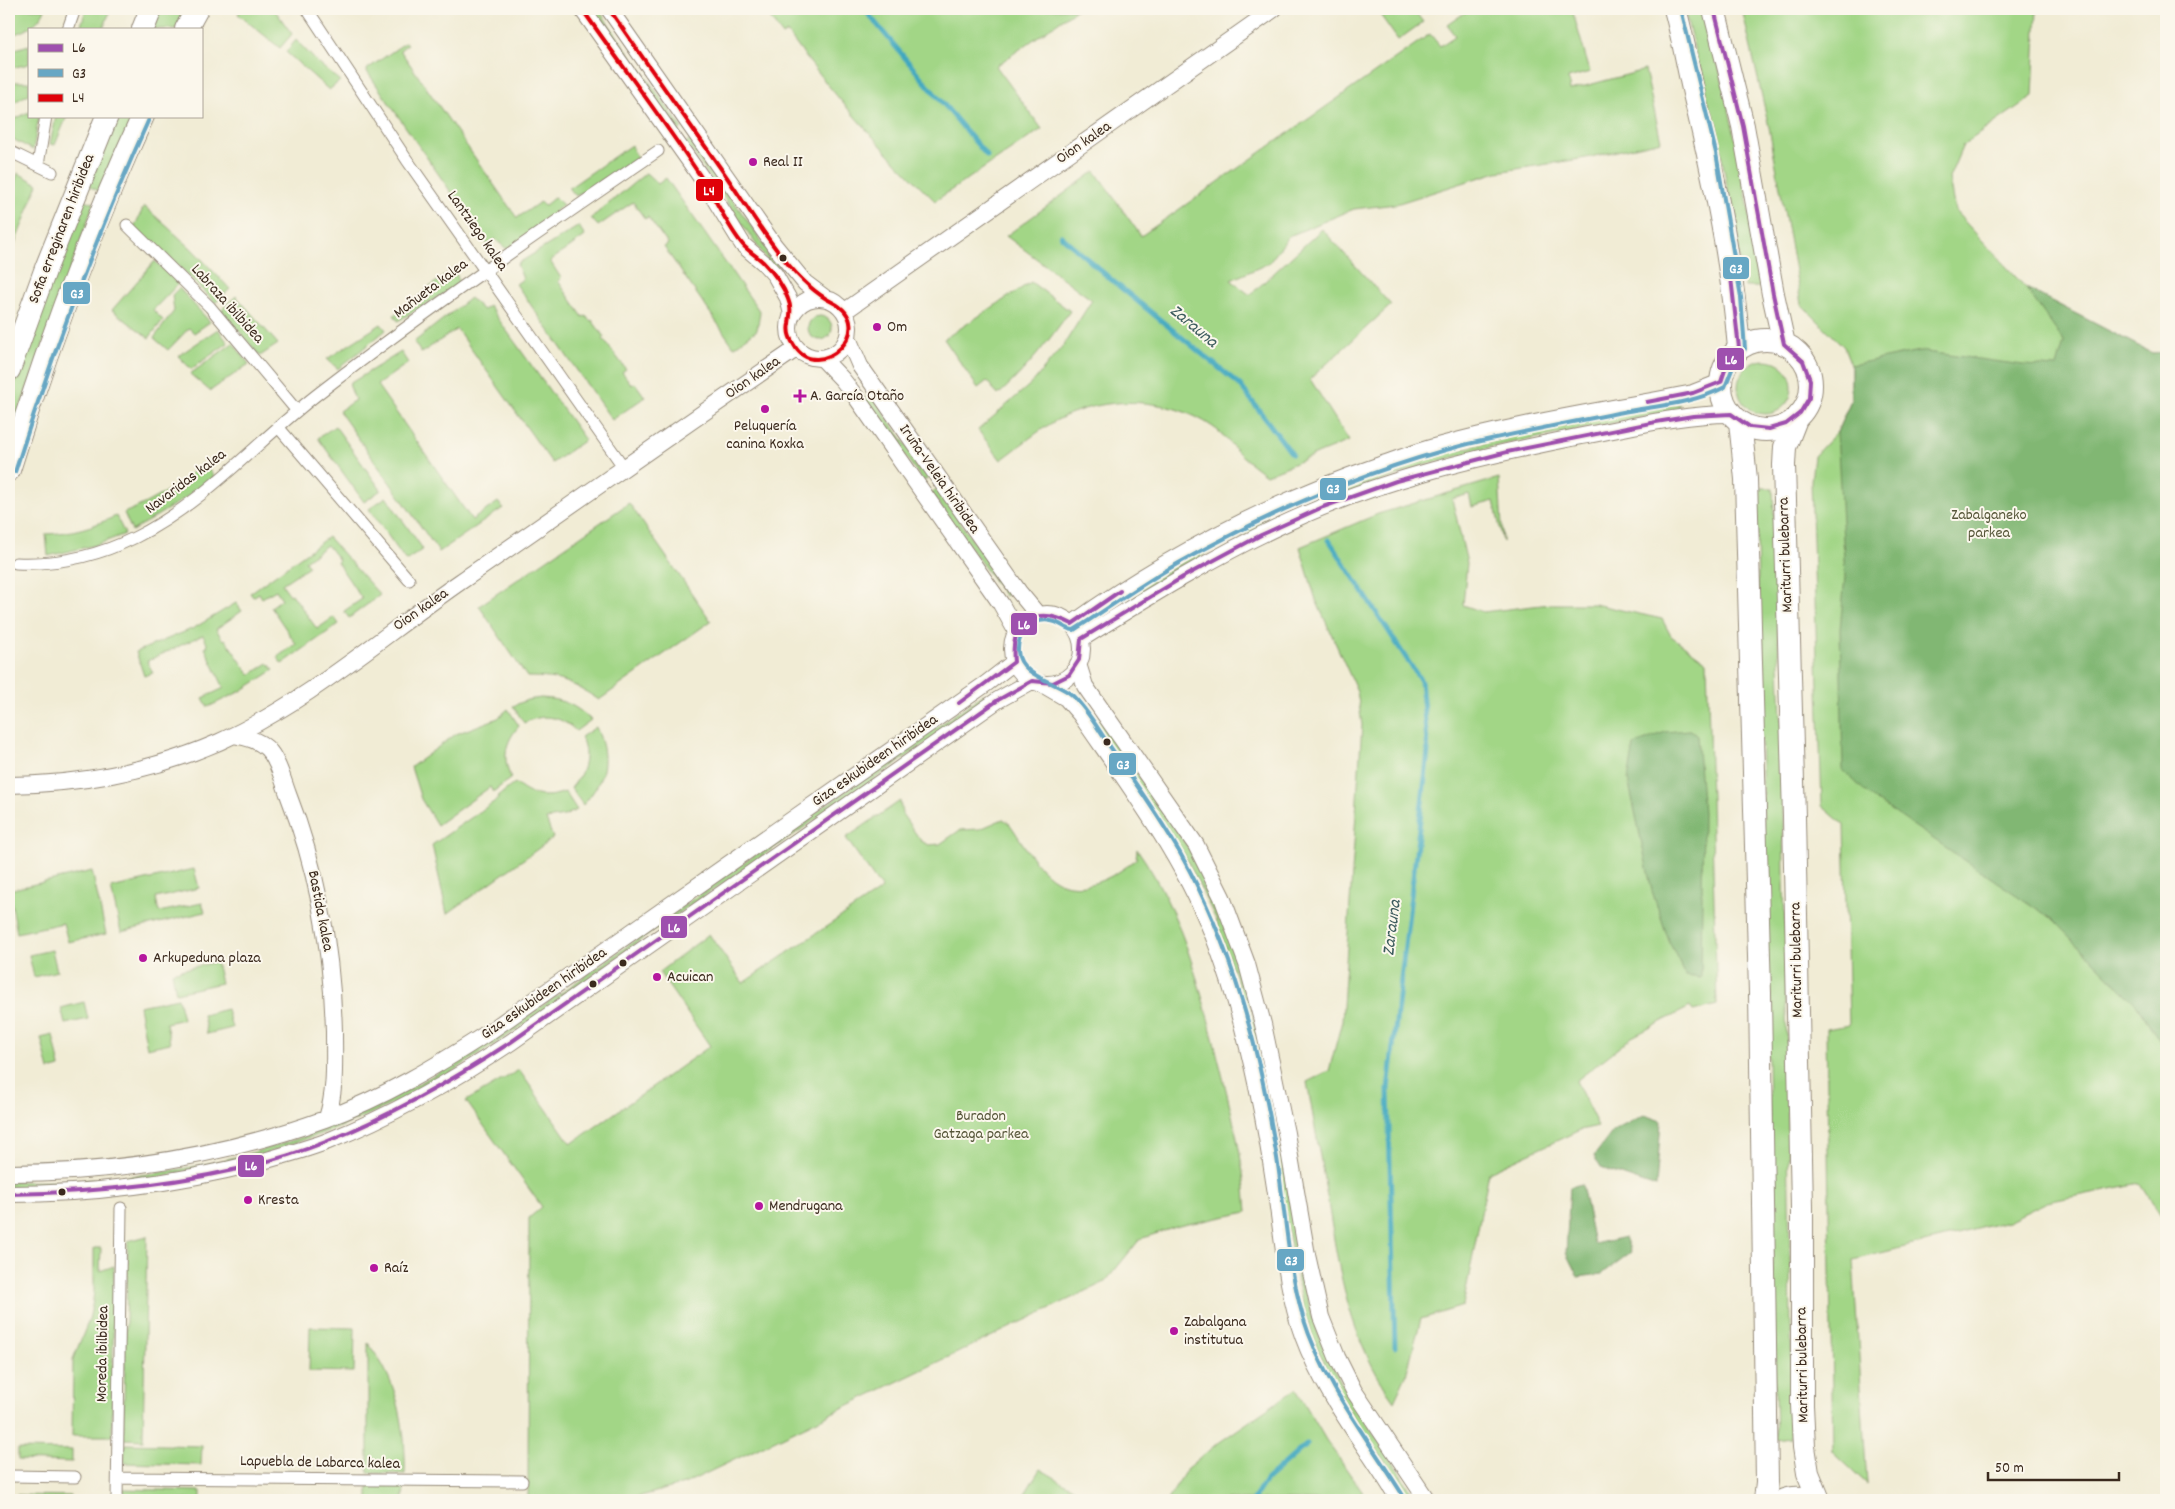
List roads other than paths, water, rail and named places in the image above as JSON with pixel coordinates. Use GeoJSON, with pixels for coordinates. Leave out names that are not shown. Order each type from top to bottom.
{"type":"FeatureCollection","features":[{"type":"Feature","properties":{"kind":"main road"},"geometry":{"type":"LineString","coordinates":[[143,28],[151,9]]}},
{"type":"Feature","properties":{"kind":"main road"},"geometry":{"type":"LineString","coordinates":[[187,28],[197,9]]}},
{"type":"Feature","properties":{"kind":"main road"},"geometry":{"type":"LineString","coordinates":[[1675,9],[1710,154],[1735,296],[1739,348]]}},
{"type":"Feature","properties":{"kind":"main road"},"geometry":{"type":"LineString","coordinates":[[1714,9],[1743,126],[1773,294],[1784,344]]}},
{"type":"Feature","properties":{"kind":"main road","name":"Sofia erreginaren hiribidea"},"geometry":{"type":"LineString","coordinates":[[9,370],[46,268],[106,118]]}},
{"type":"Feature","properties":{"kind":"main road","name":"Sofia erreginaren hiribidea"},"geometry":{"type":"LineString","coordinates":[[9,470],[32,393],[80,262],[142,118]]}},
{"type":"Feature","properties":{"kind":"main road"},"geometry":{"type":"LineString","coordinates":[[1736,418],[1759,430],[1778,428],[1796,419],[1805,407],[1810,393],[1810,378],[1806,364],[1797,352],[1784,344],[1769,340],[1754,342],[1739,348],[1730,358],[1723,369],[1720,382],[1723,399],[1736,418],[1745,456],[1760,993],[1767,1482],[1765,1500]]}},
{"type":"Feature","properties":{"kind":"main road","name":"Mariturri bulebarra"},"geometry":{"type":"LineString","coordinates":[[1796,419],[1785,446],[1784,465],[1802,1197],[1802,1405],[1804,1447],[1808,1473],[1819,1500]]}},
{"type":"Feature","properties":{"kind":"main road"},"geometry":{"type":"LineString","coordinates":[[1784,1500],[1789,1498],[1805,1498],[1811,1500]]}},
{"type":"Feature","properties":{"kind":"street"},"geometry":{"type":"LineString","coordinates":[[68,28],[75,9]]}},
{"type":"Feature","properties":{"kind":"street","name":"Lantziego kalea"},"geometry":{"type":"LineString","coordinates":[[307,9],[407,160],[625,469]]}},
{"type":"Feature","properties":{"kind":"street"},"geometry":{"type":"LineString","coordinates":[[582,9],[703,180],[743,245],[775,275],[788,298],[792,314]]}},
{"type":"Feature","properties":{"kind":"street"},"geometry":{"type":"LineString","coordinates":[[609,9],[774,245],[805,283],[825,298]]}},
{"type":"Feature","properties":{"kind":"street","name":"Oion kalea"},"geometry":{"type":"LineString","coordinates":[[845,311],[1274,9]]}},
{"type":"Feature","properties":{"kind":"street"},"geometry":{"type":"LineString","coordinates":[[38,165],[46,118]]}},
{"type":"Feature","properties":{"kind":"street"},"geometry":{"type":"LineString","coordinates":[[9,150],[52,172]]}},
{"type":"Feature","properties":{"kind":"street","name":"Mañueta kalea"},"geometry":{"type":"LineString","coordinates":[[279,428],[298,411],[485,270],[658,151]]}},
{"type":"Feature","properties":{"kind":"street","name":"Labraza ibilbidea"},"geometry":{"type":"LineString","coordinates":[[127,225],[210,307],[298,411]]}},
{"type":"Feature","properties":{"kind":"street"},"geometry":{"type":"LineString","coordinates":[[812,298],[825,298],[833,300],[845,311],[850,324],[848,338],[842,348],[833,355],[822,358],[808,357],[796,348],[790,338],[788,326],[792,314],[800,304],[812,298]]}},
{"type":"Feature","properties":{"kind":"street","name":"Iruña-Veleia hiribidea"},"geometry":{"type":"LineString","coordinates":[[848,338],[860,366],[984,544],[1038,615]]}},
{"type":"Feature","properties":{"kind":"street","name":"Oion kalea"},"geometry":{"type":"LineString","coordinates":[[9,785],[38,785],[88,780],[133,771],[189,754],[234,735],[315,686],[439,596],[625,469],[796,348]]}},
{"type":"Feature","properties":{"kind":"street","name":"Iruña-Veleia hiribidea"},"geometry":{"type":"LineString","coordinates":[[822,358],[856,397],[1001,604],[1016,631]]}},
{"type":"Feature","properties":{"kind":"street"},"geometry":{"type":"LineString","coordinates":[[1072,624],[1170,560],[1215,535],[1281,503],[1345,478],[1433,447],[1507,429],[1693,393],[1720,382]]}},
{"type":"Feature","properties":{"kind":"street"},"geometry":{"type":"LineString","coordinates":[[1081,639],[1180,577],[1289,521],[1432,469],[1511,450],[1698,414],[1736,418]]}},
{"type":"Feature","properties":{"kind":"street"},"geometry":{"type":"LineString","coordinates":[[279,428],[409,580]]}},
{"type":"Feature","properties":{"kind":"street","name":"Navaridas kalea"},"geometry":{"type":"LineString","coordinates":[[16,563],[52,564],[72,560],[111,549],[139,536],[188,504],[279,428]]}},
{"type":"Feature","properties":{"kind":"street"},"geometry":{"type":"LineString","coordinates":[[1037,683],[1057,683],[1070,676],[1078,664],[1082,652],[1081,639],[1072,624],[1061,617],[1050,614],[1038,615],[1025,620],[1016,631],[1012,641],[1011,652],[1014,662],[1018,670],[1037,683],[1066,698],[1080,714],[1178,859],[1196,894],[1218,949],[1243,1029],[1275,1185],[1290,1286],[1303,1336],[1322,1377],[1346,1420],[1399,1500]]}},
{"type":"Feature","properties":{"kind":"street","name":"Giza eskubideen hiribidea"},"geometry":{"type":"LineString","coordinates":[[9,1173],[44,1173],[121,1168],[169,1161],[247,1144],[327,1118],[417,1075],[489,1032],[987,683],[1014,662]]}},
{"type":"Feature","properties":{"kind":"street"},"geometry":{"type":"LineString","coordinates":[[1078,664],[1085,686],[1196,845],[1222,897],[1247,964],[1263,1024],[1286,1133],[1307,1256],[1321,1317],[1354,1391],[1427,1500]]}},
{"type":"Feature","properties":{"kind":"street","name":"Giza eskubideen hiribidea"},"geometry":{"type":"LineString","coordinates":[[9,1194],[64,1194],[121,1189],[186,1180],[327,1142],[384,1117],[468,1071],[998,700],[1037,683]]}},
{"type":"Feature","properties":{"kind":"street","name":"Bastida kalea"},"geometry":{"type":"LineString","coordinates":[[234,735],[253,739],[270,752],[299,822],[314,872],[326,928],[333,984],[335,1063],[332,1102],[327,1118]]}},
{"type":"Feature","properties":{"kind":"street","name":"Moreda ibilbidea"},"geometry":{"type":"LineString","coordinates":[[117,1500],[121,1208]]}},
{"type":"Feature","properties":{"kind":"street"},"geometry":{"type":"LineString","coordinates":[[9,1476],[75,1477]]}},
{"type":"Feature","properties":{"kind":"street","name":"Lapuebla de Labarca kalea"},"geometry":{"type":"LineString","coordinates":[[118,1478],[522,1482]]}},
{"type":"Feature","properties":{"kind":"waterway","name":"Zarauna"},"geometry":{"type":"LineString","coordinates":[[864,9],[987,156]]}},
{"type":"Feature","properties":{"kind":"waterway","name":"Zarauna"},"geometry":{"type":"LineString","coordinates":[[1061,236],[1240,385],[1292,454]]}},
{"type":"Feature","properties":{"kind":"waterway","name":"Zarauna"},"geometry":{"type":"LineString","coordinates":[[1329,540],[1421,681],[1428,752],[1388,1089],[1395,1347]]}},
{"type":"Feature","properties":{"kind":"waterway","name":"Zarauna"},"geometry":{"type":"LineString","coordinates":[[1253,1500],[1266,1480],[1307,1444]]}},
{"type":"Feature","properties":{"kind":"place","name":"Real II"},"geometry":{"type":"Point","coordinates":[753,162]}},
{"type":"Feature","properties":{"kind":"place","name":"Om"},"geometry":{"type":"Point","coordinates":[877,327]}},
{"type":"Feature","properties":{"kind":"place","name":"A. García Otaño"},"geometry":{"type":"Point","coordinates":[800,396]}},
{"type":"Feature","properties":{"kind":"place","name":"Peluquería canina Koxka"},"geometry":{"type":"Point","coordinates":[765,409]}},
{"type":"Feature","properties":{"kind":"place","name":"Arkupeduna plaza"},"geometry":{"type":"Point","coordinates":[143,958]}},
{"type":"Feature","properties":{"kind":"place","name":"Acuican"},"geometry":{"type":"Point","coordinates":[657,977]}},
{"type":"Feature","properties":{"kind":"place","name":"Kresta"},"geometry":{"type":"Point","coordinates":[248,1200]}},
{"type":"Feature","properties":{"kind":"place","name":"Mendrugana"},"geometry":{"type":"Point","coordinates":[759,1206]}},
{"type":"Feature","properties":{"kind":"place","name":"Raíz"},"geometry":{"type":"Point","coordinates":[374,1268]}},
{"type":"Feature","properties":{"kind":"place","name":"Zabalgana institutua"},"geometry":{"type":"Point","coordinates":[1174,1331]}},
{"type":"Feature","properties":{"kind":"park label","name":"Zabalganeko parkea"},"geometry":{"type":"Point","coordinates":[1989,524]}},
{"type":"Feature","properties":{"kind":"park label","name":"Buradon Gatzaga parkea"},"geometry":{"type":"Point","coordinates":[981,1125]}}]}
